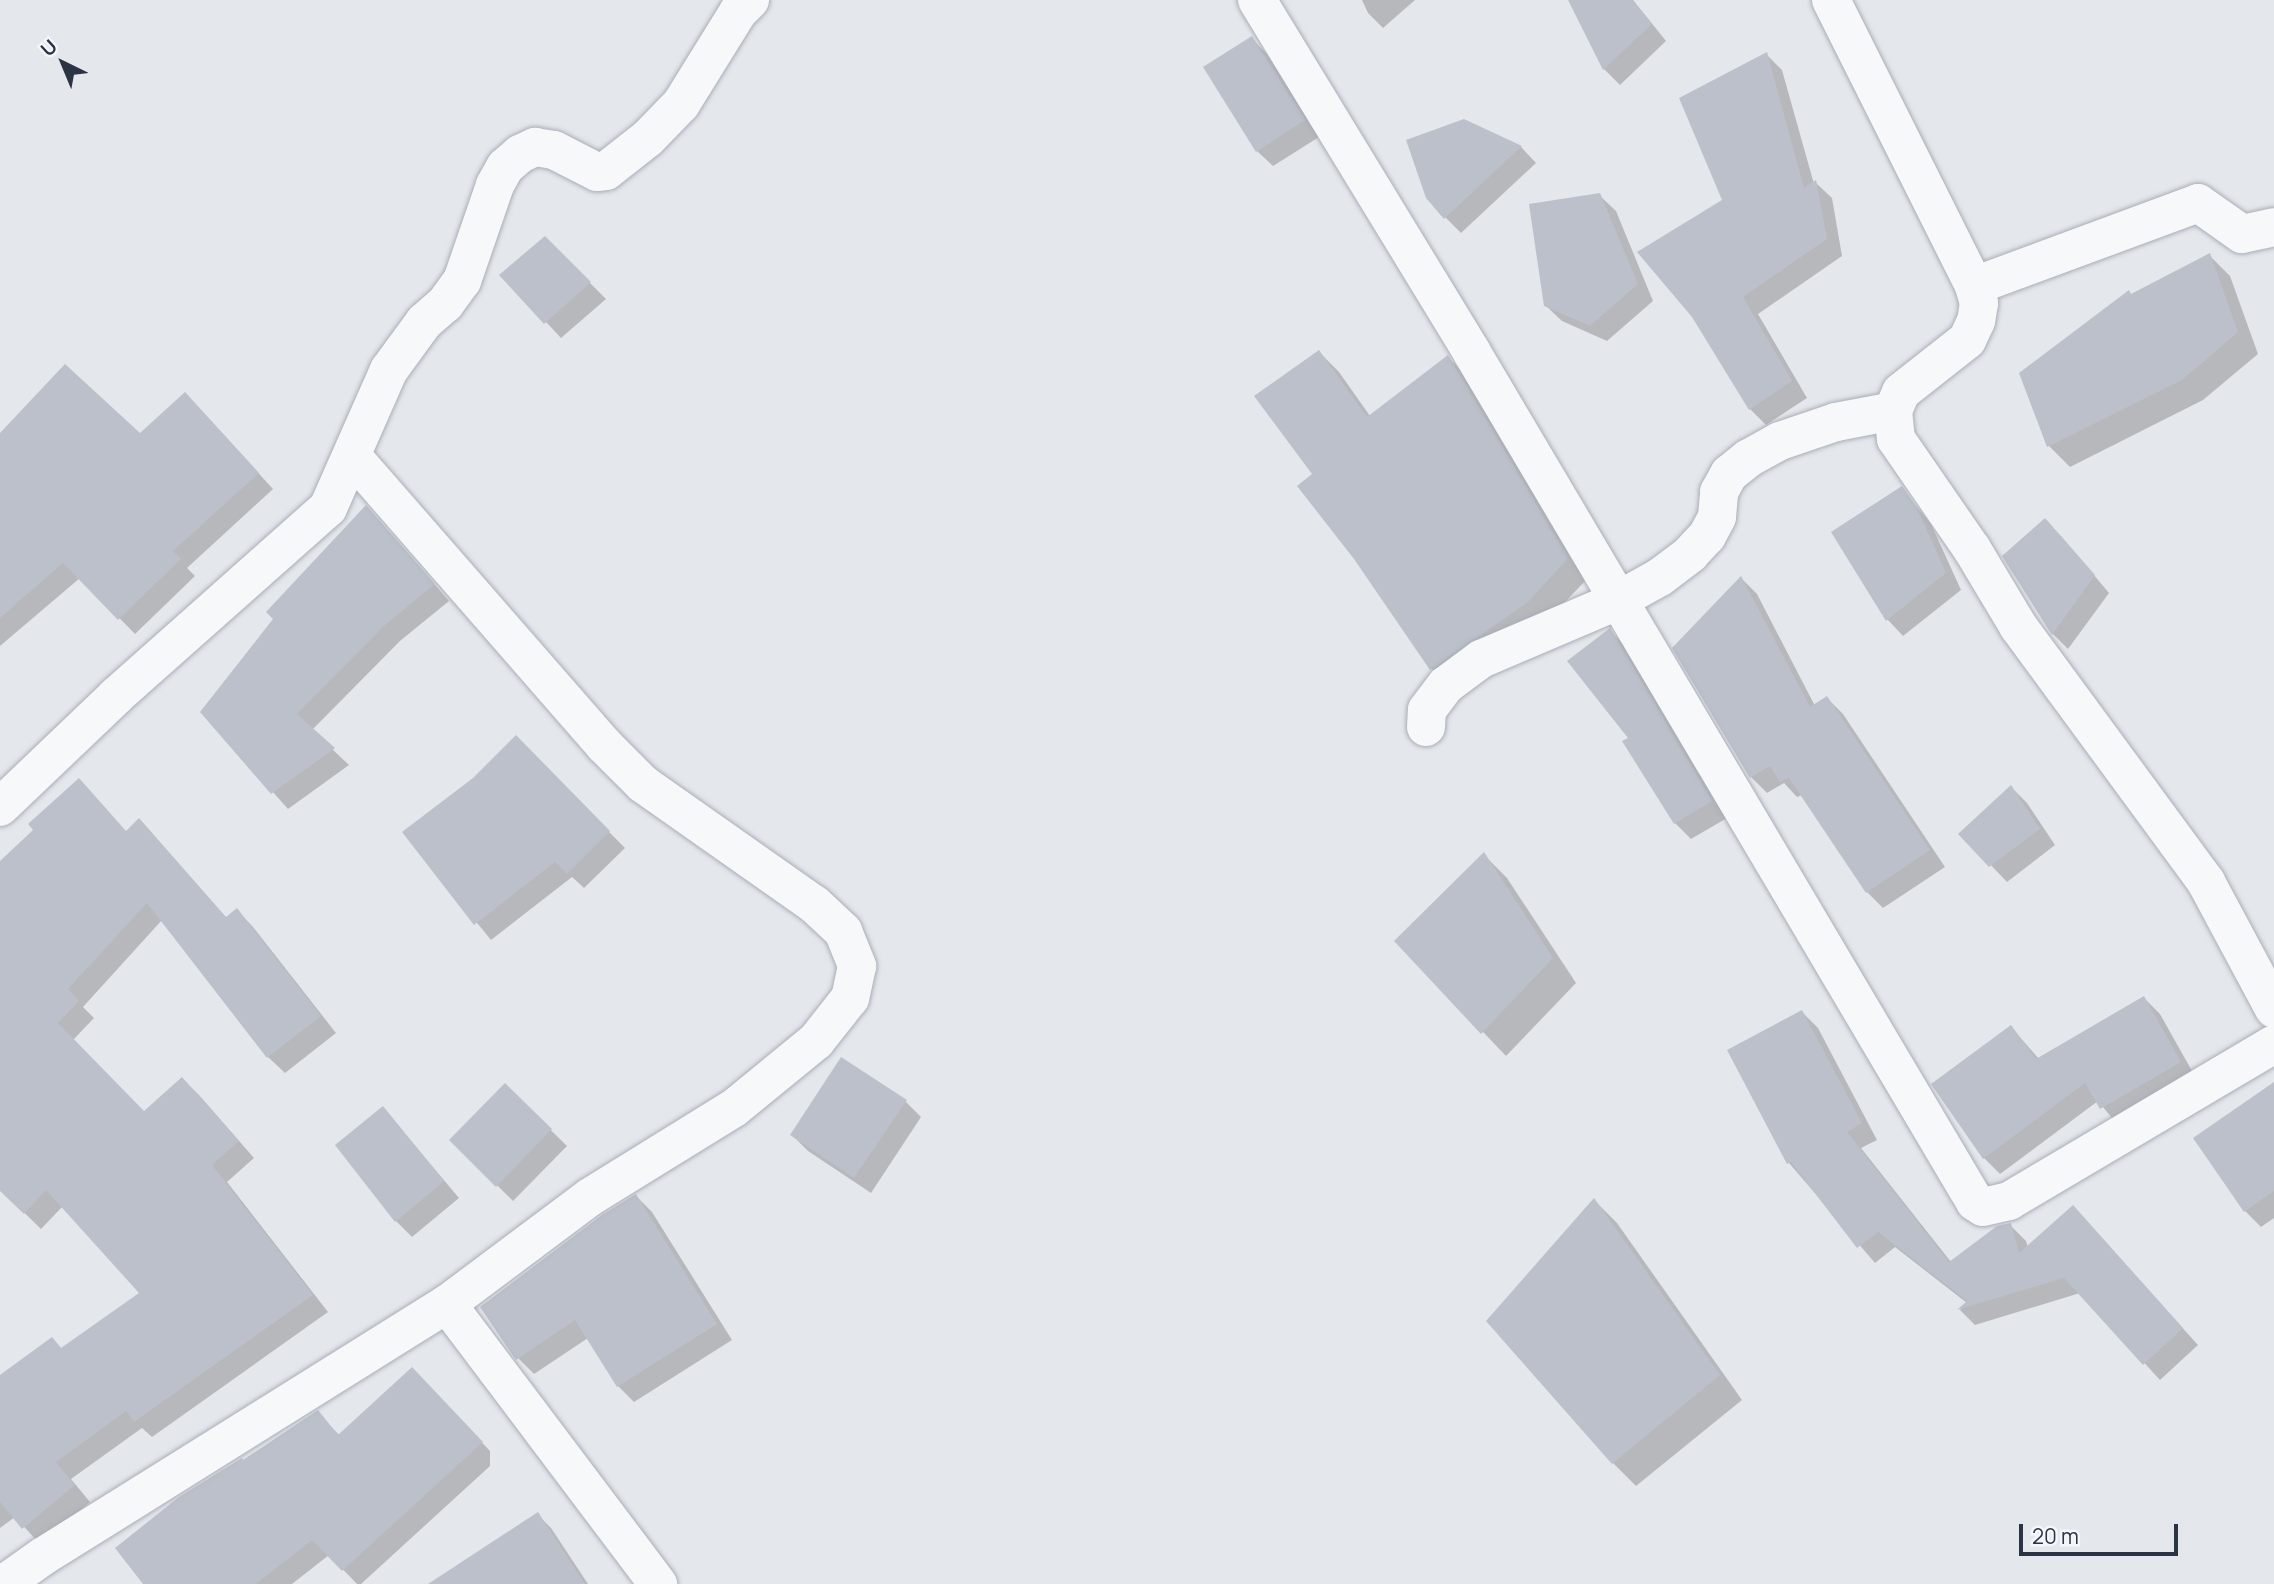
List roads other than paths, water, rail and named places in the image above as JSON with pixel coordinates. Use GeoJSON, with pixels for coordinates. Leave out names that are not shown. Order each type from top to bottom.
{"type":"FeatureCollection","features":[{"type":"Feature","properties":{"kind":"street"},"geometry":{"type":"LineString","coordinates":[[8,786],[116,696],[328,508],[389,370],[424,322],[445,304],[462,281],[495,185],[505,167],[520,154],[535,147],[554,149],[597,172],[606,171],[648,138],[681,104],[738,12],[750,0]]}},
{"type":"Feature","properties":{"kind":"street"},"geometry":{"type":"LineString","coordinates":[[1257,0],[1471,351],[1962,1182],[1983,1207],[2009,1201],[2274,1044]]}},
{"type":"Feature","properties":{"kind":"street"},"geometry":{"type":"LineString","coordinates":[[1831,0],[1974,286],[1979,303],[1976,321],[1967,340],[1901,392],[1893,411],[1896,439],[1972,549],[2018,626],[2206,882],[2274,1009]]}},
{"type":"Feature","properties":{"kind":"street"},"geometry":{"type":"LineString","coordinates":[[1974,286],[2198,203],[2242,234],[2274,226]]}},
{"type":"Feature","properties":{"kind":"street"},"geometry":{"type":"LineString","coordinates":[[1426,727],[1427,710],[1446,685],[1481,659],[1617,601],[1660,577],[1690,554],[1707,536],[1717,517],[1719,492],[1729,474],[1749,458],[1780,441],[1836,422],[1893,411]]}},
{"type":"Feature","properties":{"kind":"street"},"geometry":{"type":"LineString","coordinates":[[4,1584],[42,1557],[447,1304],[590,1196],[734,1108],[816,1041],[850,998],[857,966],[843,931],[814,904],[643,784],[614,755],[356,447]]}},
{"type":"Feature","properties":{"kind":"street"},"geometry":{"type":"LineString","coordinates":[[447,1304],[658,1584]]}}]}
